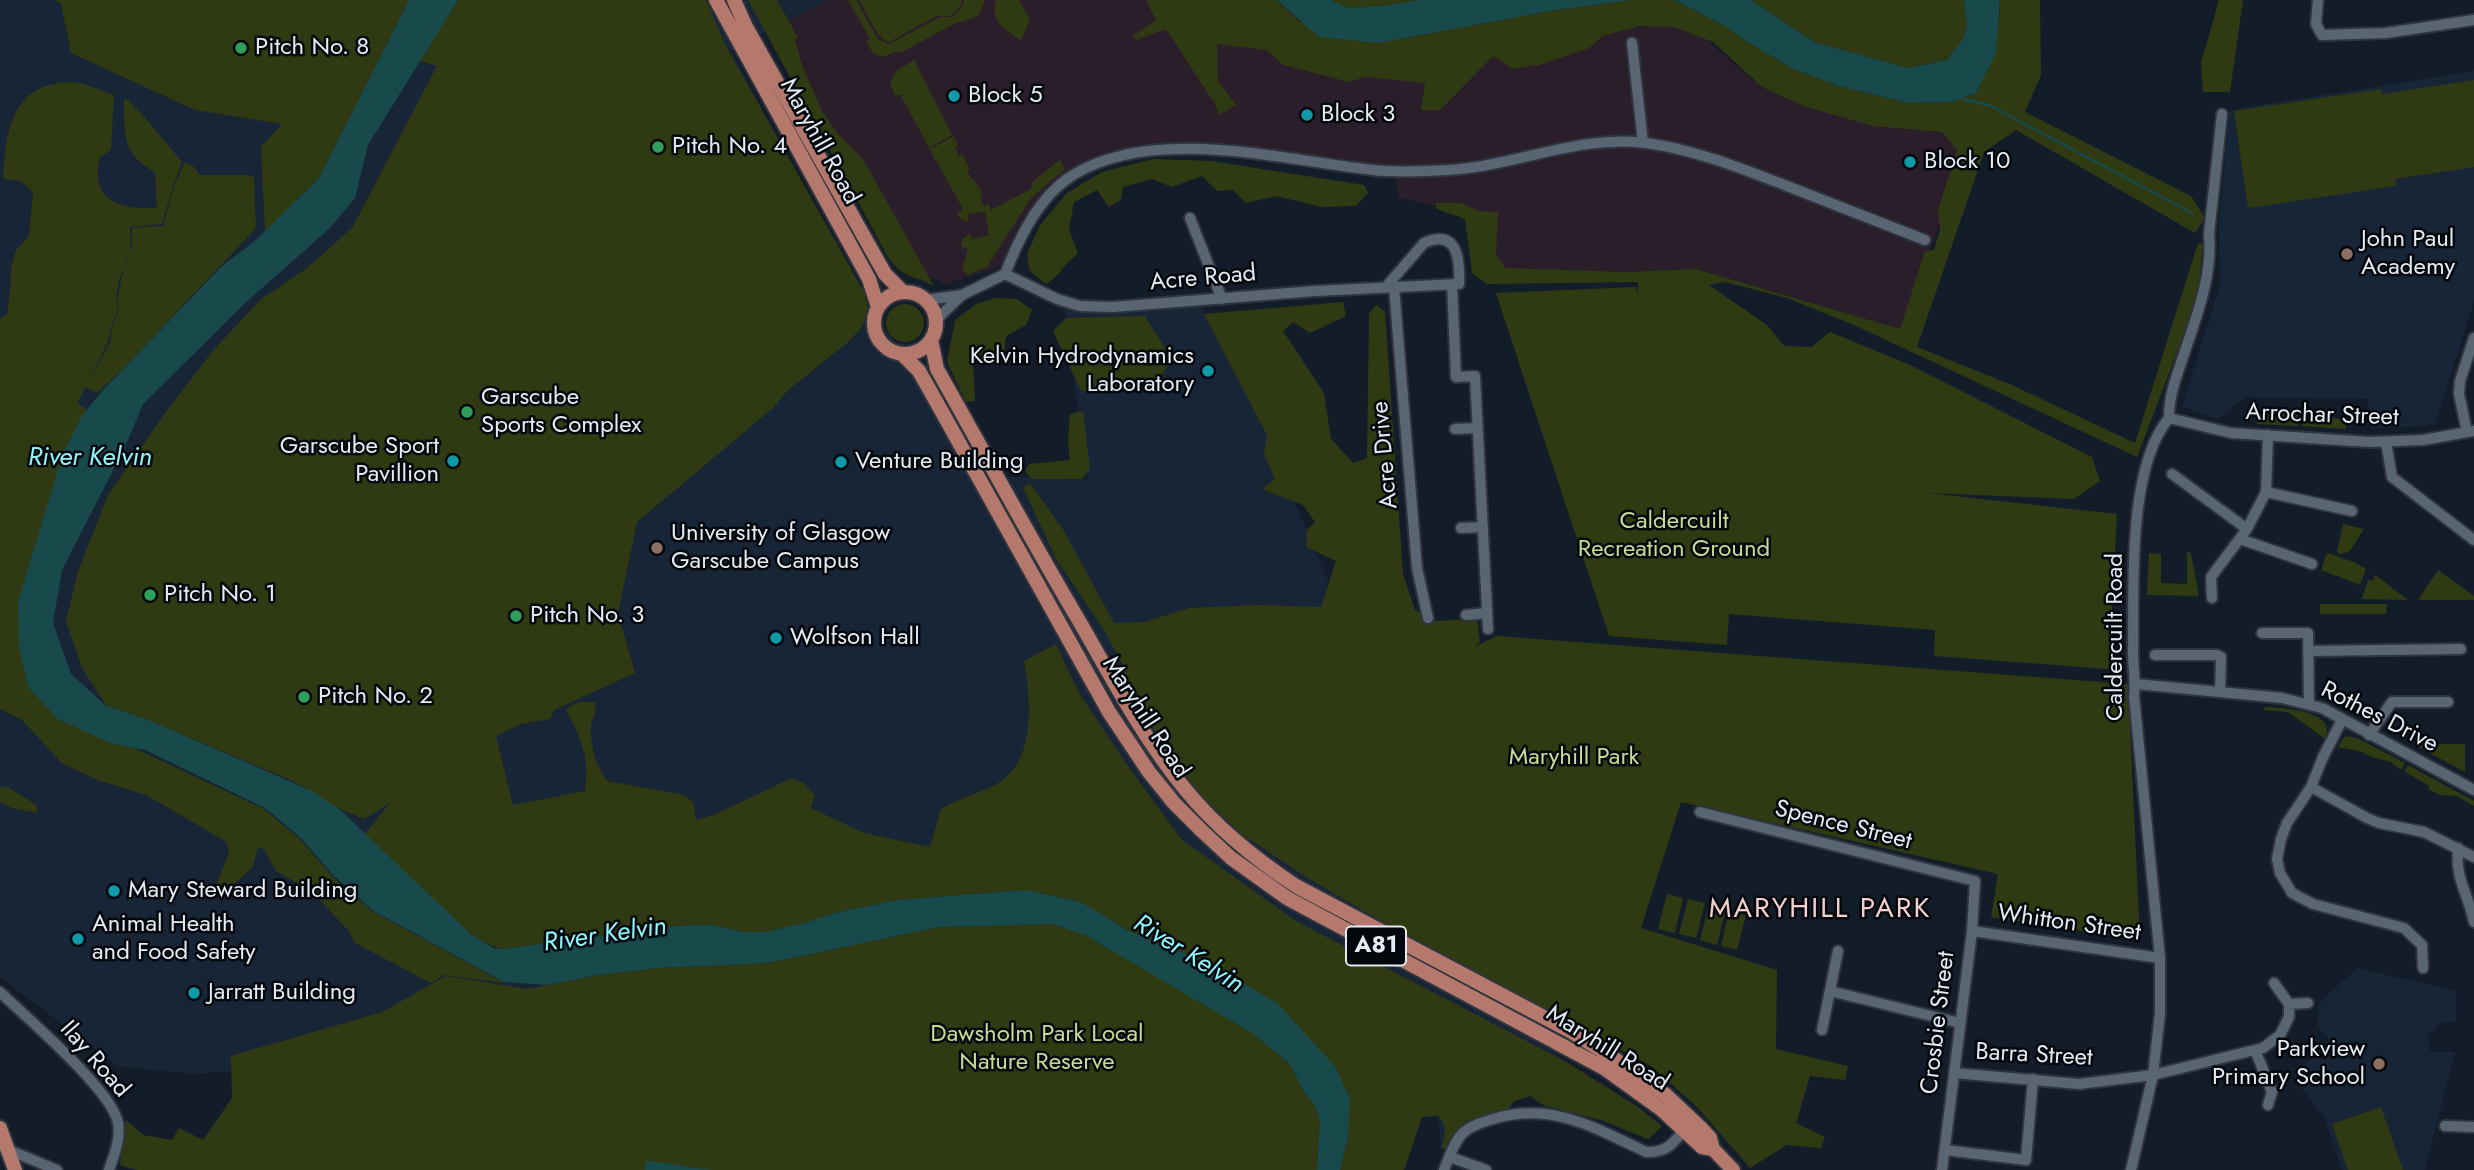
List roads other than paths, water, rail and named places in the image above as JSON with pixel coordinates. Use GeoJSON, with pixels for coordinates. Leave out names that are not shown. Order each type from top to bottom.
{"type":"FeatureCollection","features":[{"type":"Feature","properties":{"kind":"main road","name":"Maryhill Road"},"geometry":{"type":"LineString","coordinates":[[716,0],[869,279],[878,307]]}},
{"type":"Feature","properties":{"kind":"main road","name":"Maryhill Road"},"geometry":{"type":"LineString","coordinates":[[734,0],[746,27],[885,274],[903,292]]}},
{"type":"Feature","properties":{"kind":"main road"},"geometry":{"type":"LineString","coordinates":[[878,307],[893,294],[903,292],[919,295],[926,300],[936,320]]}},
{"type":"Feature","properties":{"kind":"main road","name":"A81"},"geometry":{"type":"LineString","coordinates":[[878,307],[874,321],[876,335],[886,348],[902,354]]}},
{"type":"Feature","properties":{"kind":"main road","name":"A81"},"geometry":{"type":"LineString","coordinates":[[931,340],[936,320]]}},
{"type":"Feature","properties":{"kind":"main road","name":"Maryhill Road"},"geometry":{"type":"LineString","coordinates":[[931,340],[937,369],[1042,558],[1128,705],[1186,790],[1215,822],[1271,870],[1414,958]]}},
{"type":"Feature","properties":{"kind":"main road"},"geometry":{"type":"LineString","coordinates":[[902,354],[913,353],[931,340]]}},
{"type":"Feature","properties":{"kind":"main road","name":"Maryhill Road"},"geometry":{"type":"LineString","coordinates":[[902,354],[919,371],[1109,712],[1149,772],[1174,803],[1231,858],[1270,887],[1313,912],[1559,1026],[1612,1056],[1666,1095],[1702,1147],[1713,1149],[1733,1170]]}},
{"type":"Feature","properties":{"kind":"main road"},"geometry":{"type":"LineString","coordinates":[[0,1128],[3,1148],[15,1170]]}},
{"type":"Feature","properties":{"kind":"street"},"geometry":{"type":"LineString","coordinates":[[2318,0],[2316,24],[2322,35],[2386,33],[2474,20]]}},
{"type":"Feature","properties":{"kind":"street"},"geometry":{"type":"LineString","coordinates":[[1632,43],[1643,143]]}},
{"type":"Feature","properties":{"kind":"street","name":"Caldercuilt Road"},"geometry":{"type":"LineString","coordinates":[[2131,1170],[2152,1075],[2160,1013],[2160,958],[2134,696],[2138,503],[2150,448],[2160,428],[2169,418],[2169,399],[2199,310],[2211,253],[2210,234],[2222,114]]}},
{"type":"Feature","properties":{"kind":"street"},"geometry":{"type":"LineString","coordinates":[[936,320],[962,295],[1005,274],[1018,239],[1048,198],[1071,176],[1099,162],[1130,154],[1212,149],[1398,172],[1451,170],[1591,144],[1643,143],[1706,155],[1925,240]]}},
{"type":"Feature","properties":{"kind":"street"},"geometry":{"type":"LineString","coordinates":[[1190,218],[1222,299]]}},
{"type":"Feature","properties":{"kind":"street"},"geometry":{"type":"LineString","coordinates":[[1390,288],[1419,247],[1432,239],[1447,241],[1454,246],[1460,263],[1455,284],[1456,377],[1475,376],[1488,629]]}},
{"type":"Feature","properties":{"kind":"street","name":"Acre Road"},"geometry":{"type":"LineString","coordinates":[[1005,274],[1057,299],[1080,306],[1113,307],[1315,290],[1455,284]]}},
{"type":"Feature","properties":{"kind":"street","name":"Acre Drive"},"geometry":{"type":"LineString","coordinates":[[1390,288],[1417,568],[1428,618]]}},
{"type":"Feature","properties":{"kind":"street"},"geometry":{"type":"LineString","coordinates":[[926,300],[962,295]]}},
{"type":"Feature","properties":{"kind":"street"},"geometry":{"type":"LineString","coordinates":[[2470,432],[2459,394],[2471,360],[2474,338]]}},
{"type":"Feature","properties":{"kind":"street","name":"Arrochar Street"},"geometry":{"type":"LineString","coordinates":[[2169,418],[2231,433],[2386,442],[2423,440],[2470,432]]}},
{"type":"Feature","properties":{"kind":"street"},"geometry":{"type":"LineString","coordinates":[[1455,429],[1478,428]]}},
{"type":"Feature","properties":{"kind":"street"},"geometry":{"type":"LineString","coordinates":[[2213,598],[2211,578],[2243,534],[2266,492],[2268,435]]}},
{"type":"Feature","properties":{"kind":"street"},"geometry":{"type":"LineString","coordinates":[[2386,442],[2392,477],[2474,540]]}},
{"type":"Feature","properties":{"kind":"street"},"geometry":{"type":"LineString","coordinates":[[2172,474],[2243,534],[2312,564]]}},
{"type":"Feature","properties":{"kind":"street"},"geometry":{"type":"LineString","coordinates":[[2266,492],[2352,511]]}},
{"type":"Feature","properties":{"kind":"street"},"geometry":{"type":"LineString","coordinates":[[1461,528],[1483,527]]}},
{"type":"Feature","properties":{"kind":"street"},"geometry":{"type":"LineString","coordinates":[[1466,615],[1487,613]]}},
{"type":"Feature","properties":{"kind":"street"},"geometry":{"type":"LineString","coordinates":[[2262,633],[2308,633],[2309,705]]}},
{"type":"Feature","properties":{"kind":"street"},"geometry":{"type":"LineString","coordinates":[[2309,651],[2461,649]]}},
{"type":"Feature","properties":{"kind":"street"},"geometry":{"type":"LineString","coordinates":[[2155,655],[2221,657],[2220,692]]}},
{"type":"Feature","properties":{"kind":"street","name":"Rothes Drive"},"geometry":{"type":"LineString","coordinates":[[2136,684],[2282,698],[2322,708],[2474,790]]}},
{"type":"Feature","properties":{"kind":"street"},"geometry":{"type":"LineString","coordinates":[[2369,735],[2392,702],[2448,702]]}},
{"type":"Feature","properties":{"kind":"street"},"geometry":{"type":"LineString","coordinates":[[2342,720],[2311,787],[2287,823],[2280,839],[2277,859],[2284,883],[2292,893],[2312,904],[2404,928],[2422,945],[2423,968]]}},
{"type":"Feature","properties":{"kind":"street"},"geometry":{"type":"LineString","coordinates":[[2311,787],[2379,823],[2424,832],[2474,857]]}},
{"type":"Feature","properties":{"kind":"street","name":"Spence Street"},"geometry":{"type":"LineString","coordinates":[[1700,812],[1975,881]]}},
{"type":"Feature","properties":{"kind":"street"},"geometry":{"type":"LineString","coordinates":[[2458,848],[2456,867],[2471,906],[2474,922]]}},
{"type":"Feature","properties":{"kind":"street","name":"Crosbie Street"},"geometry":{"type":"LineString","coordinates":[[1942,1170],[1972,931],[1975,881]]}},
{"type":"Feature","properties":{"kind":"street","name":"Whitton Street"},"geometry":{"type":"LineString","coordinates":[[1972,931],[2160,958]]}},
{"type":"Feature","properties":{"kind":"street"},"geometry":{"type":"LineString","coordinates":[[1822,1030],[1838,951]]}},
{"type":"Feature","properties":{"kind":"street"},"geometry":{"type":"LineString","coordinates":[[2268,1105],[2272,1092],[2255,1050],[2263,1048],[2280,1035],[2289,1017],[2289,1004],[2274,983]]}},
{"type":"Feature","properties":{"kind":"street"},"geometry":{"type":"LineString","coordinates":[[1830,991],[1960,1023]]}},
{"type":"Feature","properties":{"kind":"street","name":"Ilay Road"},"geometry":{"type":"LineString","coordinates":[[0,992],[67,1057],[110,1104],[119,1133],[109,1170]]}},
{"type":"Feature","properties":{"kind":"street"},"geometry":{"type":"LineString","coordinates":[[2289,1004],[2308,1003]]}},
{"type":"Feature","properties":{"kind":"street","name":"Barra Street"},"geometry":{"type":"LineString","coordinates":[[1954,1073],[2079,1084],[2152,1075],[2255,1050]]}},
{"type":"Feature","properties":{"kind":"street"},"geometry":{"type":"LineString","coordinates":[[1945,1150],[2026,1160],[2033,1079]]}},
{"type":"Feature","properties":{"kind":"street"},"geometry":{"type":"LineString","coordinates":[[2272,1092],[2284,1089]]}},
{"type":"Feature","properties":{"kind":"street"},"geometry":{"type":"LineString","coordinates":[[1444,1170],[1465,1131],[1500,1116],[1545,1112],[1568,1117],[1646,1152],[1660,1153],[1689,1126]]}},
{"type":"Feature","properties":{"kind":"street"},"geometry":{"type":"LineString","coordinates":[[2445,1126],[2474,1127]]}},
{"type":"Feature","properties":{"kind":"street"},"geometry":{"type":"LineString","coordinates":[[3,1148],[57,1170]]}},
{"type":"Feature","properties":{"kind":"street"},"geometry":{"type":"LineString","coordinates":[[1450,1157],[1486,1170]]}},
{"type":"Feature","properties":{"kind":"water","name":"River Kelvin"},"geometry":{"type":"Polygon","coordinates":[[[409,0],[458,0],[368,145],[355,198],[330,228],[244,304],[143,404],[125,447],[62,570],[53,623],[71,674],[105,705],[151,721],[312,791],[338,808],[471,934],[495,949],[675,926],[712,925],[743,932],[766,932],[834,913],[898,900],[1026,890],[1081,902],[1129,931],[1209,963],[1277,1003],[1335,1066],[1350,1099],[1348,1138],[1340,1170],[1317,1170],[1320,1121],[1314,1104],[1304,1092],[1290,1064],[1252,1033],[1087,936],[1053,924],[939,927],[768,963],[658,968],[598,975],[548,985],[504,982],[372,910],[333,875],[301,838],[265,808],[145,750],[110,743],[58,719],[28,687],[19,647],[18,602],[63,453],[83,414],[222,266],[256,240],[319,178],[409,0]]]}},
{"type":"Feature","properties":{"kind":"water"},"geometry":{"type":"Polygon","coordinates":[[[1277,0],[1331,0],[1348,8],[1419,0],[1631,0],[1550,11],[1378,43],[1319,37],[1277,0]]]}},
{"type":"Feature","properties":{"kind":"water"},"geometry":{"type":"Polygon","coordinates":[[[1675,0],[1751,0],[1814,42],[1908,68],[1947,60],[1962,41],[1967,27],[1964,0],[2000,0],[1996,53],[1976,93],[1951,102],[1908,103],[1838,86],[1794,69],[1727,27],[1675,0]]]}},
{"type":"Feature","properties":{"kind":"water"},"geometry":{"type":"Polygon","coordinates":[[[646,1161],[697,1168],[715,1170],[645,1170],[646,1161]]]}},
{"type":"Feature","properties":{"kind":"waterway"},"geometry":{"type":"LineString","coordinates":[[1960,98],[1991,106],[2192,213]]}},
{"type":"Feature","properties":{"kind":"place","name":"Pitch No. 8"},"geometry":{"type":"Point","coordinates":[241,48]}},
{"type":"Feature","properties":{"kind":"place","name":"Block 5"},"geometry":{"type":"Point","coordinates":[954,96]}},
{"type":"Feature","properties":{"kind":"place","name":"Block 3"},"geometry":{"type":"Point","coordinates":[1307,115]}},
{"type":"Feature","properties":{"kind":"place","name":"Pitch No. 4"},"geometry":{"type":"Point","coordinates":[658,147]}},
{"type":"Feature","properties":{"kind":"place","name":"Block 10"},"geometry":{"type":"Point","coordinates":[1910,162]}},
{"type":"Feature","properties":{"kind":"place","name":"John Paul Academy"},"geometry":{"type":"Point","coordinates":[2347,254]}},
{"type":"Feature","properties":{"kind":"place","name":"Kelvin Hydrodynamics Laboratory"},"geometry":{"type":"Point","coordinates":[1208,371]}},
{"type":"Feature","properties":{"kind":"place","name":"Garscube Sports Complex"},"geometry":{"type":"Point","coordinates":[467,412]}},
{"type":"Feature","properties":{"kind":"place","name":"Garscube Sport Pavillion"},"geometry":{"type":"Point","coordinates":[453,461]}},
{"type":"Feature","properties":{"kind":"place","name":"Venture Building"},"geometry":{"type":"Point","coordinates":[841,462]}},
{"type":"Feature","properties":{"kind":"place","name":"University of Glasgow Garscube Campus"},"geometry":{"type":"Point","coordinates":[657,548]}},
{"type":"Feature","properties":{"kind":"place","name":"Pitch No. 1"},"geometry":{"type":"Point","coordinates":[150,595]}},
{"type":"Feature","properties":{"kind":"place","name":"Pitch No. 3"},"geometry":{"type":"Point","coordinates":[516,616]}},
{"type":"Feature","properties":{"kind":"place","name":"Wolfson Hall"},"geometry":{"type":"Point","coordinates":[776,638]}},
{"type":"Feature","properties":{"kind":"place","name":"Pitch No. 2"},"geometry":{"type":"Point","coordinates":[304,697]}},
{"type":"Feature","properties":{"kind":"place","name":"Mary Steward Building"},"geometry":{"type":"Point","coordinates":[114,891]}},
{"type":"Feature","properties":{"kind":"place","name":"Animal Health and Food Safety"},"geometry":{"type":"Point","coordinates":[78,939]}},
{"type":"Feature","properties":{"kind":"place","name":"Jarratt Building"},"geometry":{"type":"Point","coordinates":[194,993]}},
{"type":"Feature","properties":{"kind":"place","name":"Parkview Primary School"},"geometry":{"type":"Point","coordinates":[2379,1064]}},
{"type":"Feature","properties":{"kind":"district","name":"MARYHILL PARK"},"geometry":{"type":"Point","coordinates":[1820,910]}},
{"type":"Feature","properties":{"kind":"park label","name":"Caldercuilt Recreation Ground"},"geometry":{"type":"Point","coordinates":[1674,536]}},
{"type":"Feature","properties":{"kind":"park label","name":"Maryhill Park"},"geometry":{"type":"Point","coordinates":[1574,758]}},
{"type":"Feature","properties":{"kind":"park label","name":"Dawsholm Park Local Nature Reserve"},"geometry":{"type":"Point","coordinates":[1037,1049]}}]}
